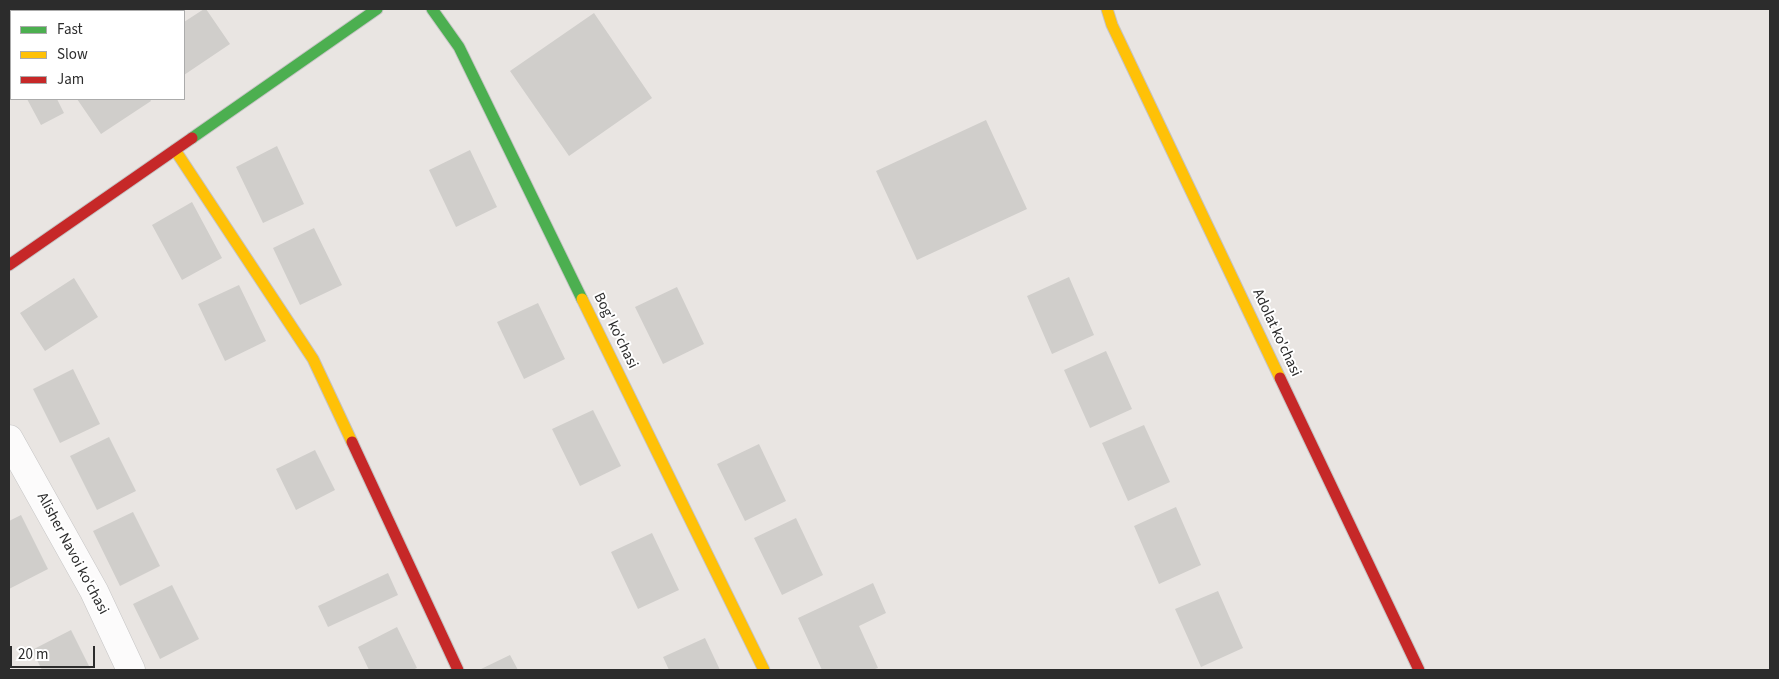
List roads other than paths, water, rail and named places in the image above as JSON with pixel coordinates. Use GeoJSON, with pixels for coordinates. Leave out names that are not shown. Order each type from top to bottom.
{"type":"FeatureCollection","features":[{"type":"Feature","properties":{"kind":"street"},"geometry":{"type":"LineString","coordinates":[[9,265],[377,9]]}},
{"type":"Feature","properties":{"kind":"street","name":"Bog' ko'chasi"},"geometry":{"type":"LineString","coordinates":[[432,9],[459,47],[764,670]]}},
{"type":"Feature","properties":{"kind":"street","name":"Adolat ko'chasi"},"geometry":{"type":"LineString","coordinates":[[1107,9],[1112,25],[1419,670]]}},
{"type":"Feature","properties":{"kind":"street"},"geometry":{"type":"LineString","coordinates":[[174,150],[313,359],[458,670]]}},
{"type":"Feature","properties":{"kind":"street","name":"Alisher Navoi ko'chasi"},"geometry":{"type":"LineString","coordinates":[[9,439],[94,590],[131,670]]}}]}
